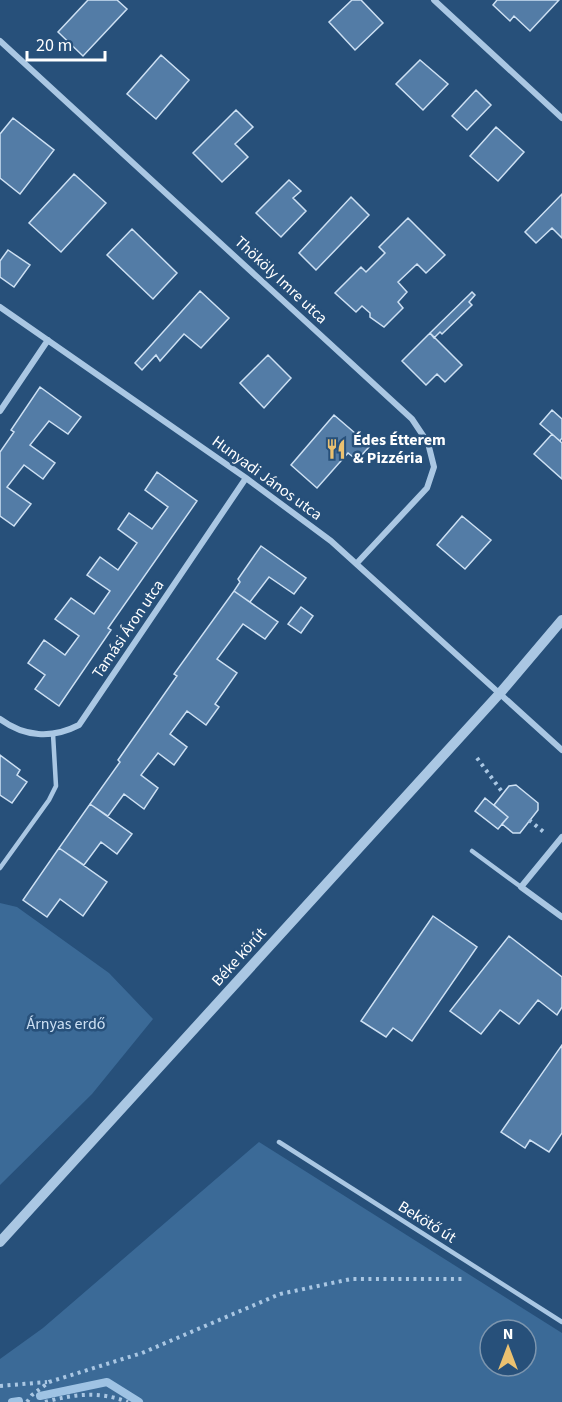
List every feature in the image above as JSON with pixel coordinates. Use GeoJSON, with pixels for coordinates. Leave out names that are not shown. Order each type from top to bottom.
{"type":"FeatureCollection","features":[{"type":"Feature","properties":{"kind":"street"},"geometry":{"type":"LineString","coordinates":[[434,0],[562,118]]}},
{"type":"Feature","properties":{"kind":"street","name":"Thököly Imre utca"},"geometry":{"type":"LineString","coordinates":[[0,41],[412,419],[428,443],[434,467],[427,488],[357,563]]}},
{"type":"Feature","properties":{"kind":"street","name":"Hunyadi János utca"},"geometry":{"type":"LineString","coordinates":[[0,307],[246,478],[331,541],[501,692],[562,750]]}},
{"type":"Feature","properties":{"kind":"street"},"geometry":{"type":"LineString","coordinates":[[0,411],[48,340]]}},
{"type":"Feature","properties":{"kind":"street","name":"Tamási Áron utca"},"geometry":{"type":"LineString","coordinates":[[0,719],[14,729],[33,734],[66,732],[79,725],[246,478]]}},
{"type":"Feature","properties":{"kind":"street","name":"Béke körút"},"geometry":{"type":"LineString","coordinates":[[0,1242],[501,692],[562,620]]}},
{"type":"Feature","properties":{"kind":"street"},"geometry":{"type":"LineString","coordinates":[[562,837],[521,886],[562,917]]}},
{"type":"Feature","properties":{"kind":"lane"},"geometry":{"type":"LineString","coordinates":[[0,868],[49,800],[56,786],[54,734]]}},
{"type":"Feature","properties":{"kind":"lane"},"geometry":{"type":"LineString","coordinates":[[472,851],[521,886]]}},
{"type":"Feature","properties":{"kind":"lane","name":"Bekötő út"},"geometry":{"type":"LineString","coordinates":[[279,1143],[562,1322]]}},
{"type":"Feature","properties":{"kind":"path"},"geometry":{"type":"LineString","coordinates":[[477,758],[503,793]]}},
{"type":"Feature","properties":{"kind":"path"},"geometry":{"type":"LineString","coordinates":[[0,1386],[49,1382],[142,1353],[280,1294],[351,1279],[496,1280]]}},
{"type":"Feature","properties":{"kind":"path"},"geometry":{"type":"LineString","coordinates":[[27,1402],[32,1395],[49,1382]]}},
{"type":"Feature","properties":{"kind":"path"},"geometry":{"type":"LineString","coordinates":[[45,1402],[77,1394],[106,1395],[128,1402]]}},
{"type":"Feature","properties":{"kind":"green space","name":"Árnyas erdő"},"geometry":{"type":"Polygon","coordinates":[[[0,903],[17,907],[109,973],[153,1019],[92,1094],[0,1185],[0,903]]]}},
{"type":"Feature","properties":{"kind":"green space"},"geometry":{"type":"Polygon","coordinates":[[[259,1142],[562,1333],[562,1402],[0,1402],[0,1359],[43,1328],[259,1142]]]}},
{"type":"Feature","properties":{"kind":"building"},"geometry":{"type":"Polygon","coordinates":[[[88,0],[117,0],[127,9],[83,56],[58,32],[88,0]]]}},
{"type":"Feature","properties":{"kind":"building"},"geometry":{"type":"Polygon","coordinates":[[[352,0],[361,0],[383,23],[355,50],[329,22],[352,0]]]}},
{"type":"Feature","properties":{"kind":"building"},"geometry":{"type":"Polygon","coordinates":[[[497,0],[559,0],[530,31],[514,16],[510,21],[493,5],[497,0]]]}},
{"type":"Feature","properties":{"kind":"building"},"geometry":{"type":"Polygon","coordinates":[[[161,55],[189,80],[156,119],[127,94],[161,55]]]}},
{"type":"Feature","properties":{"kind":"building"},"geometry":{"type":"Polygon","coordinates":[[[420,60],[448,84],[423,110],[396,84],[420,60]]]}},
{"type":"Feature","properties":{"kind":"building"},"geometry":{"type":"Polygon","coordinates":[[[476,90],[491,105],[467,130],[452,116],[476,90]]]}},
{"type":"Feature","properties":{"kind":"building"},"geometry":{"type":"Polygon","coordinates":[[[236,110],[253,127],[235,144],[248,157],[222,182],[193,153],[236,110]]]}},
{"type":"Feature","properties":{"kind":"building"},"geometry":{"type":"Polygon","coordinates":[[[13,118],[54,150],[20,194],[0,178],[0,134],[13,118]]]}},
{"type":"Feature","properties":{"kind":"building"},"geometry":{"type":"Polygon","coordinates":[[[496,127],[524,152],[498,181],[470,156],[496,127]]]}},
{"type":"Feature","properties":{"kind":"building"},"geometry":{"type":"Polygon","coordinates":[[[74,174],[106,203],[61,252],[29,223],[74,174]]]}},
{"type":"Feature","properties":{"kind":"building"},"geometry":{"type":"Polygon","coordinates":[[[289,180],[301,191],[293,198],[306,211],[281,237],[256,213],[289,180]]]}},
{"type":"Feature","properties":{"kind":"building"},"geometry":{"type":"Polygon","coordinates":[[[562,194],[562,238],[552,228],[536,243],[525,232],[562,194]]]}},
{"type":"Feature","properties":{"kind":"building"},"geometry":{"type":"Polygon","coordinates":[[[351,197],[369,215],[316,270],[299,253],[351,197]]]}},
{"type":"Feature","properties":{"kind":"building"},"geometry":{"type":"Polygon","coordinates":[[[408,218],[445,255],[426,273],[417,264],[398,282],[407,292],[398,302],[403,308],[384,327],[370,317],[370,313],[362,306],[356,312],[335,293],[361,267],[366,272],[385,253],[379,247],[408,218]]]}},
{"type":"Feature","properties":{"kind":"building"},"geometry":{"type":"Polygon","coordinates":[[[132,229],[177,273],[153,299],[107,255],[132,229]]]}},
{"type":"Feature","properties":{"kind":"building"},"geometry":{"type":"Polygon","coordinates":[[[8,250],[30,265],[14,287],[0,277],[0,261],[8,250]]]}},
{"type":"Feature","properties":{"kind":"building"},"geometry":{"type":"Polygon","coordinates":[[[200,291],[229,318],[201,348],[184,334],[160,361],[156,355],[142,370],[135,363],[200,291]]]}},
{"type":"Feature","properties":{"kind":"building"},"geometry":{"type":"Polygon","coordinates":[[[472,292],[475,295],[469,302],[472,305],[442,334],[440,332],[434,338],[430,333],[472,292]]]}},
{"type":"Feature","properties":{"kind":"building"},"geometry":{"type":"Polygon","coordinates":[[[430,333],[462,365],[445,382],[437,374],[426,385],[402,361],[430,333]]]}},
{"type":"Feature","properties":{"kind":"building"},"geometry":{"type":"Polygon","coordinates":[[[268,355],[291,378],[264,408],[240,383],[268,355]]]}},
{"type":"Feature","properties":{"kind":"building"},"geometry":{"type":"Polygon","coordinates":[[[40,387],[81,417],[68,434],[49,421],[30,445],[55,463],[43,479],[24,465],[7,487],[31,504],[14,526],[0,516],[0,452],[14,432],[11,430],[40,387]]]}},
{"type":"Feature","properties":{"kind":"building"},"geometry":{"type":"Polygon","coordinates":[[[552,410],[562,419],[560,441],[540,424],[552,410]]]}},
{"type":"Feature","properties":{"kind":"building","name":"Édes Étterem & Pizzéria"},"geometry":{"type":"Polygon","coordinates":[[[334,415],[370,446],[357,460],[348,453],[317,488],[291,465],[334,415]]]}},
{"type":"Feature","properties":{"kind":"building"},"geometry":{"type":"Polygon","coordinates":[[[552,434],[562,443],[562,479],[534,454],[552,434]]]}},
{"type":"Feature","properties":{"kind":"building"},"geometry":{"type":"Polygon","coordinates":[[[157,472],[197,501],[108,628],[111,630],[59,706],[35,689],[45,675],[28,663],[44,640],[65,655],[79,636],[55,619],[71,598],[94,614],[110,591],[87,575],[100,557],[118,570],[137,543],[118,529],[129,513],[152,529],[168,507],[145,490],[157,472]]]}},
{"type":"Feature","properties":{"kind":"building"},"geometry":{"type":"Polygon","coordinates":[[[462,516],[491,540],[465,569],[437,545],[462,516]]]}},
{"type":"Feature","properties":{"kind":"building"},"geometry":{"type":"Polygon","coordinates":[[[261,546],[306,578],[294,594],[269,577],[250,602],[234,591],[240,582],[238,579],[261,546]]]}},
{"type":"Feature","properties":{"kind":"building"},"geometry":{"type":"Polygon","coordinates":[[[234,591],[278,622],[265,639],[243,624],[217,659],[237,673],[215,704],[219,707],[206,725],[187,711],[170,734],[187,747],[174,765],[158,753],[141,775],[158,788],[144,809],[124,794],[108,816],[90,804],[177,676],[174,674],[234,591]]]}},
{"type":"Feature","properties":{"kind":"building"},"geometry":{"type":"Polygon","coordinates":[[[301,607],[313,616],[301,633],[288,624],[301,607]]]}},
{"type":"Feature","properties":{"kind":"building"},"geometry":{"type":"Polygon","coordinates":[[[0,755],[20,770],[17,775],[27,782],[12,803],[0,795],[0,755]]]}},
{"type":"Feature","properties":{"kind":"building"},"geometry":{"type":"Polygon","coordinates":[[[516,785],[538,803],[538,810],[520,833],[513,833],[502,824],[508,817],[494,805],[509,786],[516,785]]]}},
{"type":"Feature","properties":{"kind":"building"},"geometry":{"type":"Polygon","coordinates":[[[485,798],[508,817],[498,829],[475,811],[485,798]]]}},
{"type":"Feature","properties":{"kind":"building"},"geometry":{"type":"Polygon","coordinates":[[[90,804],[132,834],[117,854],[101,842],[84,865],[59,848],[90,804]]]}},
{"type":"Feature","properties":{"kind":"building"},"geometry":{"type":"Polygon","coordinates":[[[59,848],[107,882],[83,916],[60,899],[47,917],[23,900],[59,848]]]}},
{"type":"Feature","properties":{"kind":"building"},"geometry":{"type":"Polygon","coordinates":[[[433,916],[477,947],[412,1041],[393,1028],[386,1037],[361,1021],[433,916]]]}},
{"type":"Feature","properties":{"kind":"building"},"geometry":{"type":"Polygon","coordinates":[[[509,936],[562,977],[562,1007],[557,1015],[538,1000],[519,1024],[500,1010],[481,1034],[450,1011],[509,936]]]}},
{"type":"Feature","properties":{"kind":"building"},"geometry":{"type":"Polygon","coordinates":[[[562,1045],[562,1133],[549,1152],[530,1140],[525,1148],[501,1132],[562,1045]]]}},
{"type":"Feature","properties":{"kind":"waterway"},"geometry":{"type":"LineString","coordinates":[[40,1396],[107,1382],[139,1402]]}},
{"type":"Feature","properties":{"kind":"waterway"},"geometry":{"type":"LineString","coordinates":[[12,1402],[19,1401]]}},
{"type":"Feature","properties":{"kind":"place","name":"Édes Étterem & Pizzéria"},"geometry":{"type":"Point","coordinates":[336,449]}}]}
